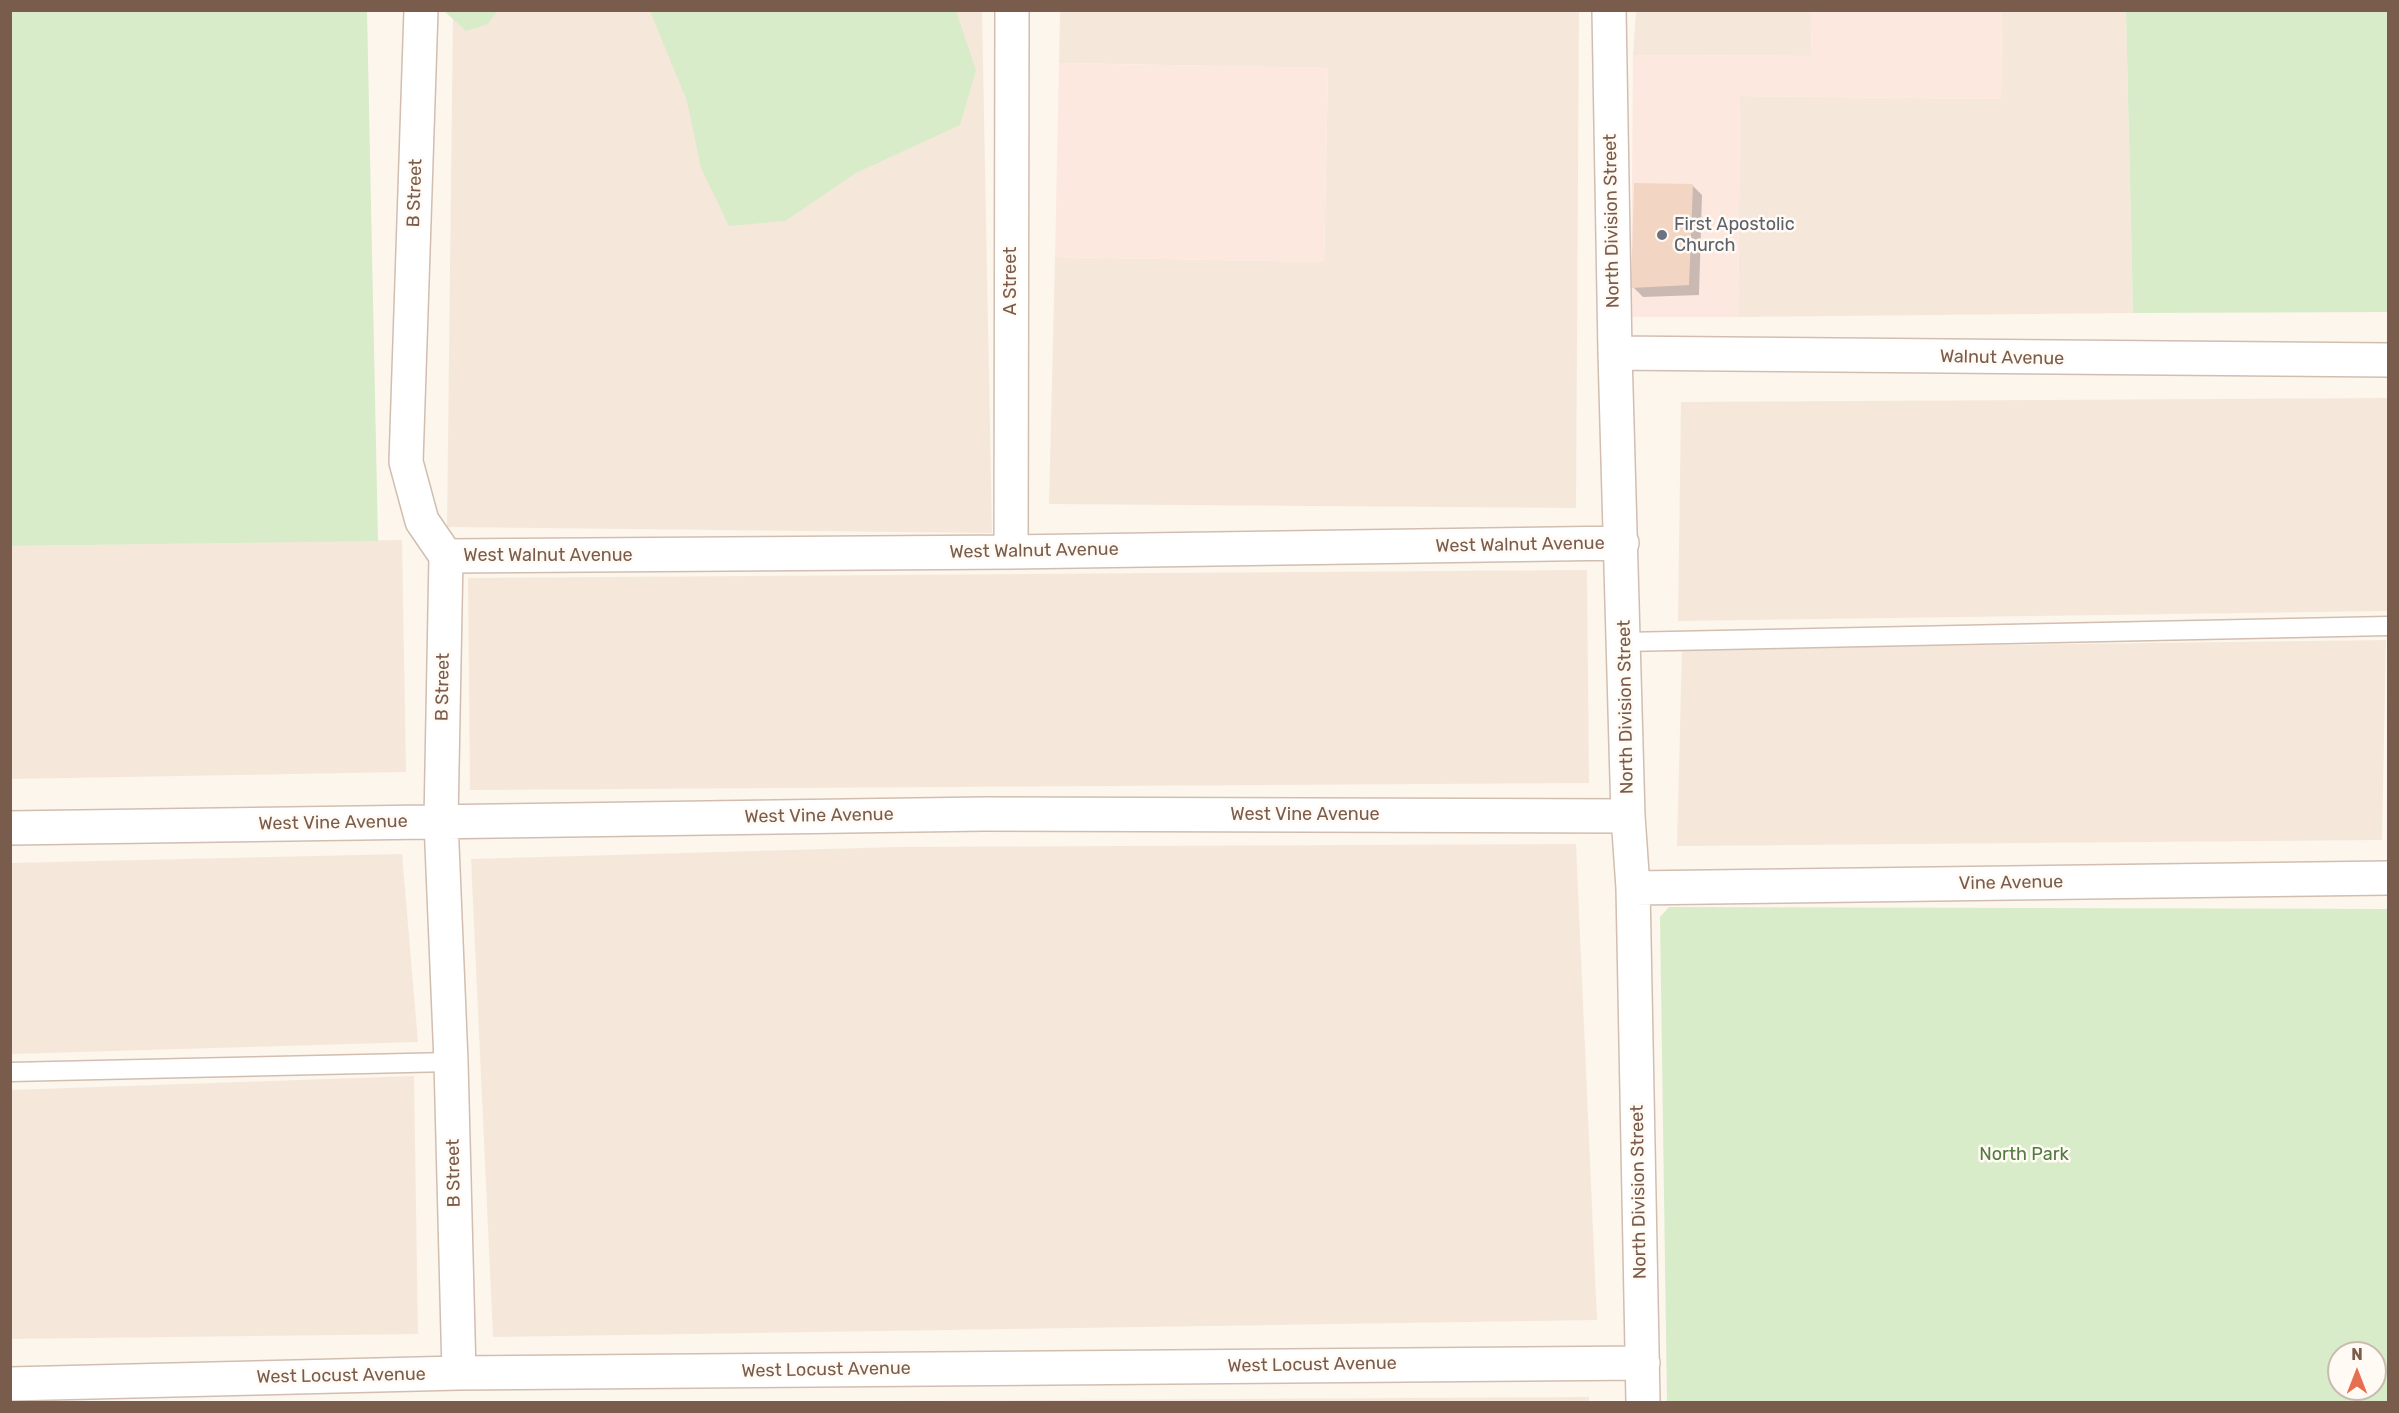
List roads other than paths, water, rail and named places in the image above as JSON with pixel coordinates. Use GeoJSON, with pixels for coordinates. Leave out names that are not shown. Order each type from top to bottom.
{"type":"FeatureCollection","features":[{"type":"Feature","properties":{"kind":"street","name":"B Street"},"geometry":{"type":"LineString","coordinates":[[422,10],[406,462],[422,521],[446,556],[441,821],[451,1062],[459,1373]]}},
{"type":"Feature","properties":{"kind":"street","name":"A Street"},"geometry":{"type":"LineString","coordinates":[[1011,552],[1012,10]]}},
{"type":"Feature","properties":{"kind":"street","name":"North Division Street"},"geometry":{"type":"LineString","coordinates":[[1609,10],[1615,353],[1628,816],[1633,888],[1643,1402]]}},
{"type":"Feature","properties":{"kind":"street","name":"Walnut Avenue"},"geometry":{"type":"LineString","coordinates":[[1615,353],[2388,360]]}},
{"type":"Feature","properties":{"kind":"street","name":"West Walnut Avenue"},"geometry":{"type":"LineString","coordinates":[[446,556],[1011,552],[1622,543]]}},
{"type":"Feature","properties":{"kind":"street","name":"West Vine Avenue"},"geometry":{"type":"LineString","coordinates":[[10,828],[985,814],[1628,816]]}},
{"type":"Feature","properties":{"kind":"street","name":"Vine Avenue"},"geometry":{"type":"LineString","coordinates":[[1633,888],[2388,878]]}},
{"type":"Feature","properties":{"kind":"street","name":"West Locust Avenue"},"geometry":{"type":"LineString","coordinates":[[10,1384],[459,1373],[1642,1363]]}},
{"type":"Feature","properties":{"kind":"lane"},"geometry":{"type":"LineString","coordinates":[[1624,642],[2388,626]]}},
{"type":"Feature","properties":{"kind":"lane"},"geometry":{"type":"LineString","coordinates":[[10,1072],[451,1062]]}},
{"type":"Feature","properties":{"kind":"place","name":"First Apostolic Church"},"geometry":{"type":"Point","coordinates":[1662,235]}},
{"type":"Feature","properties":{"kind":"park label","name":"North Park"},"geometry":{"type":"Point","coordinates":[2024,1155]}}]}
